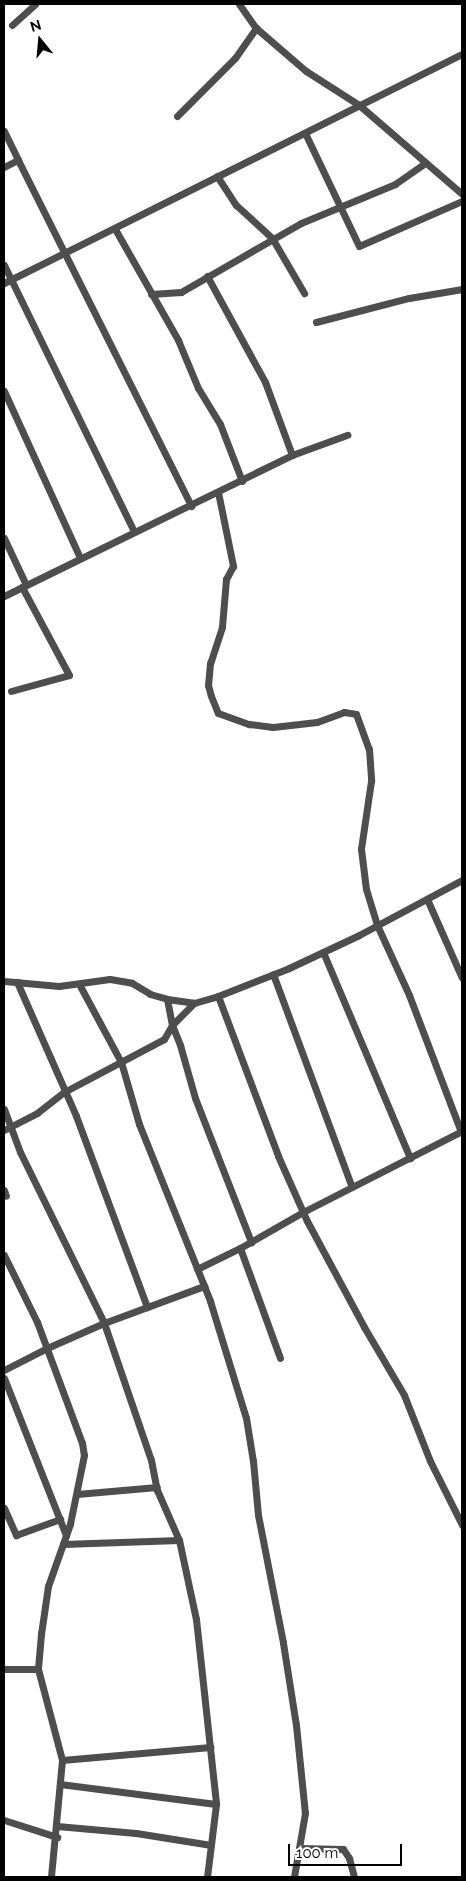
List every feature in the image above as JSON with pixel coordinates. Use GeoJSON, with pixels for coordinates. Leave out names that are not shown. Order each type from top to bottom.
{"type":"FeatureCollection","features":[{"type":"Feature","properties":{"kind":"street"},"geometry":{"type":"LineString","coordinates":[[12,25],[35,4]]}},
{"type":"Feature","properties":{"kind":"street"},"geometry":{"type":"LineString","coordinates":[[239,4],[256,28],[306,71],[359,105],[462,194]]}},
{"type":"Feature","properties":{"kind":"street"},"geometry":{"type":"LineString","coordinates":[[177,116],[235,58],[256,28]]}},
{"type":"Feature","properties":{"kind":"street"},"geometry":{"type":"LineString","coordinates":[[4,283],[116,229],[217,176],[462,54]]}},
{"type":"Feature","properties":{"kind":"street"},"geometry":{"type":"LineString","coordinates":[[4,131],[191,506]]}},
{"type":"Feature","properties":{"kind":"street"},"geometry":{"type":"LineString","coordinates":[[305,133],[360,246],[462,201]]}},
{"type":"Feature","properties":{"kind":"street"},"geometry":{"type":"LineString","coordinates":[[4,167],[18,160]]}},
{"type":"Feature","properties":{"kind":"street"},"geometry":{"type":"LineString","coordinates":[[151,294],[181,292],[300,222],[395,184],[425,163]]}},
{"type":"Feature","properties":{"kind":"street"},"geometry":{"type":"LineString","coordinates":[[217,176],[236,205],[272,238],[304,293]]}},
{"type":"Feature","properties":{"kind":"street"},"geometry":{"type":"LineString","coordinates":[[116,229],[178,340],[198,388],[220,424],[242,481]]}},
{"type":"Feature","properties":{"kind":"street"},"geometry":{"type":"LineString","coordinates":[[4,265],[134,531]]}},
{"type":"Feature","properties":{"kind":"street"},"geometry":{"type":"LineString","coordinates":[[207,276],[265,382],[292,455]]}},
{"type":"Feature","properties":{"kind":"street"},"geometry":{"type":"LineString","coordinates":[[316,322],[409,298],[462,289]]}},
{"type":"Feature","properties":{"kind":"street"},"geometry":{"type":"LineString","coordinates":[[4,391],[80,558]]}},
{"type":"Feature","properties":{"kind":"street"},"geometry":{"type":"LineString","coordinates":[[4,596],[292,455],[347,435]]}},
{"type":"Feature","properties":{"kind":"street"},"geometry":{"type":"LineString","coordinates":[[197,1269],[240,1248],[303,1212],[461,1132],[409,995],[377,925],[366,889],[361,849],[371,781],[369,749],[356,714],[344,712],[317,722],[272,727],[249,724],[218,713],[211,696],[208,685],[210,663],[222,627],[226,579],[233,566],[218,492]]}},
{"type":"Feature","properties":{"kind":"street"},"geometry":{"type":"LineString","coordinates":[[4,538],[24,586],[69,675],[11,692]]}},
{"type":"Feature","properties":{"kind":"street"},"geometry":{"type":"LineString","coordinates":[[4,981],[59,986],[110,979],[132,982],[150,994],[167,999],[194,1003],[218,996],[323,952],[462,880]]}},
{"type":"Feature","properties":{"kind":"street"},"geometry":{"type":"LineString","coordinates":[[427,899],[462,978]]}},
{"type":"Feature","properties":{"kind":"street"},"geometry":{"type":"LineString","coordinates":[[323,952],[410,1158]]}},
{"type":"Feature","properties":{"kind":"street"},"geometry":{"type":"LineString","coordinates":[[273,974],[352,1187]]}},
{"type":"Feature","properties":{"kind":"street"},"geometry":{"type":"LineString","coordinates":[[17,982],[104,1186],[147,1307]]}},
{"type":"Feature","properties":{"kind":"street"},"geometry":{"type":"LineString","coordinates":[[79,984],[121,1062],[139,1124],[204,1286],[246,1418],[253,1460],[258,1515],[283,1643],[296,1725],[306,1813],[294,1877]]}},
{"type":"Feature","properties":{"kind":"street"},"geometry":{"type":"LineString","coordinates":[[218,996],[278,1156],[303,1212],[364,1327],[404,1395],[430,1461],[462,1525]]}},
{"type":"Feature","properties":{"kind":"street"},"geometry":{"type":"LineString","coordinates":[[167,999],[172,1025],[180,1045],[195,1098],[251,1242]]}},
{"type":"Feature","properties":{"kind":"street"},"geometry":{"type":"LineString","coordinates":[[7,1129],[37,1113],[64,1092],[164,1039],[172,1025],[194,1003]]}},
{"type":"Feature","properties":{"kind":"street"},"geometry":{"type":"LineString","coordinates":[[4,1109],[7,1129],[104,1323],[151,1460],[157,1487],[179,1540],[196,1619],[216,1804],[207,1877]]}},
{"type":"Feature","properties":{"kind":"street"},"geometry":{"type":"LineString","coordinates":[[240,1248],[280,1358]]}},
{"type":"Feature","properties":{"kind":"street"},"geometry":{"type":"LineString","coordinates":[[4,1255],[47,1348],[82,1443],[84,1455],[77,1494],[66,1535],[48,1586],[38,1669],[62,1760],[51,1877]]}},
{"type":"Feature","properties":{"kind":"street"},"geometry":{"type":"LineString","coordinates":[[4,1370],[47,1348],[104,1323],[204,1286]]}},
{"type":"Feature","properties":{"kind":"street"},"geometry":{"type":"LineString","coordinates":[[4,1378],[66,1535]]}},
{"type":"Feature","properties":{"kind":"street"},"geometry":{"type":"LineString","coordinates":[[77,1494],[157,1487]]}},
{"type":"Feature","properties":{"kind":"street"},"geometry":{"type":"LineString","coordinates":[[4,1508],[16,1535],[60,1519]]}},
{"type":"Feature","properties":{"kind":"street"},"geometry":{"type":"LineString","coordinates":[[63,1544],[179,1540]]}},
{"type":"Feature","properties":{"kind":"street"},"geometry":{"type":"LineString","coordinates":[[4,1669],[38,1669]]}},
{"type":"Feature","properties":{"kind":"street"},"geometry":{"type":"LineString","coordinates":[[62,1760],[124,1753],[210,1747]]}},
{"type":"Feature","properties":{"kind":"street"},"geometry":{"type":"LineString","coordinates":[[60,1784],[216,1804]]}},
{"type":"Feature","properties":{"kind":"street"},"geometry":{"type":"LineString","coordinates":[[4,1820],[56,1836]]}},
{"type":"Feature","properties":{"kind":"street"},"geometry":{"type":"LineString","coordinates":[[57,1826],[136,1832],[211,1845]]}},
{"type":"Feature","properties":{"kind":"street"},"geometry":{"type":"LineString","coordinates":[[300,1848],[343,1850],[350,1858],[354,1877]]}}]}
